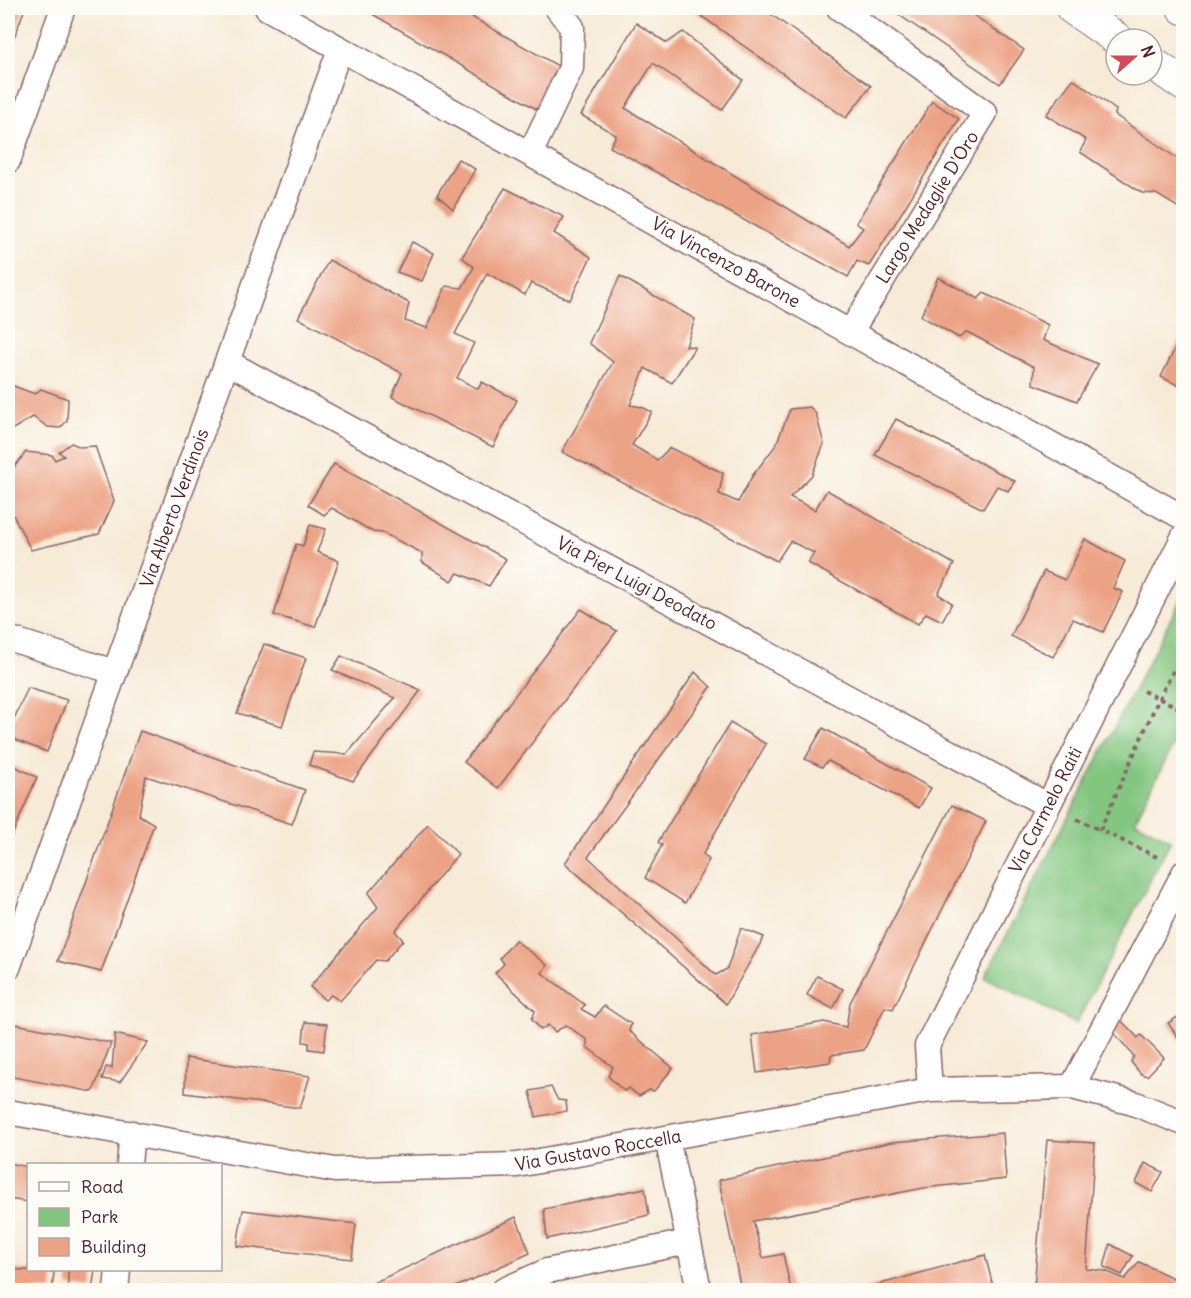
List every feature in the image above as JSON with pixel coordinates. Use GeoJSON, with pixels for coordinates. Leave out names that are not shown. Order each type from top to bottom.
{"type":"FeatureCollection","features":[{"type":"Feature","properties":{"kind":"main road"},"geometry":{"type":"LineString","coordinates":[[1072,8],[1104,30]]}},
{"type":"Feature","properties":{"kind":"main road"},"geometry":{"type":"LineString","coordinates":[[1164,72],[1184,86]]}},
{"type":"Feature","properties":{"kind":"street"},"geometry":{"type":"LineString","coordinates":[[8,161],[63,8]]}},
{"type":"Feature","properties":{"kind":"street","name":"Via Vincenzo Barone"},"geometry":{"type":"LineString","coordinates":[[267,8],[1184,518]]}},
{"type":"Feature","properties":{"kind":"street"},"geometry":{"type":"LineString","coordinates":[[530,154],[571,68],[572,27],[557,8]]}},
{"type":"Feature","properties":{"kind":"street","name":"Largo Medaglie D'Oro"},"geometry":{"type":"LineString","coordinates":[[839,8],[985,113],[851,331]]}},
{"type":"Feature","properties":{"kind":"street","name":"Via Alberto Verdinois"},"geometry":{"type":"LineString","coordinates":[[8,968],[340,49]]}},
{"type":"Feature","properties":{"kind":"street","name":"Via Pier Luigi Deodato"},"geometry":{"type":"LineString","coordinates":[[227,362],[1047,805]]}},
{"type":"Feature","properties":{"kind":"street","name":"Via Carmelo Raiti"},"geometry":{"type":"LineString","coordinates":[[930,1090],[927,1046],[1184,536]]}},
{"type":"Feature","properties":{"kind":"street"},"geometry":{"type":"LineString","coordinates":[[8,638],[114,672]]}},
{"type":"Feature","properties":{"kind":"street"},"geometry":{"type":"LineString","coordinates":[[1072,1087],[1184,873]]}},
{"type":"Feature","properties":{"kind":"street","name":"Via Gustavo Roccella"},"geometry":{"type":"LineString","coordinates":[[8,1112],[334,1170],[517,1165],[930,1090],[1072,1087],[1133,1103],[1184,1123]]}},
{"type":"Feature","properties":{"kind":"street"},"geometry":{"type":"LineString","coordinates":[[129,1163],[132,1133]]}},
{"type":"Feature","properties":{"kind":"street"},"geometry":{"type":"LineString","coordinates":[[667,1138],[699,1290]]}},
{"type":"Feature","properties":{"kind":"street"},"geometry":{"type":"LineString","coordinates":[[504,1290],[547,1271],[688,1242]]}},
{"type":"Feature","properties":{"kind":"street"},"geometry":{"type":"LineString","coordinates":[[116,1290],[118,1271]]}},
{"type":"Feature","properties":{"kind":"path"},"geometry":{"type":"LineString","coordinates":[[1100,830],[1159,698],[1184,651]]}},
{"type":"Feature","properties":{"kind":"path"},"geometry":{"type":"LineString","coordinates":[[1143,691],[1184,710]]}},
{"type":"Feature","properties":{"kind":"path"},"geometry":{"type":"LineString","coordinates":[[1077,819],[1157,857]]}},
{"type":"Feature","properties":{"kind":"green space"},"geometry":{"type":"Polygon","coordinates":[[[1183,595],[1183,726],[1135,821],[1171,840],[1076,1024],[985,977],[1183,595]]]}},
{"type":"Feature","properties":{"kind":"building"},"geometry":{"type":"Polygon","coordinates":[[[8,8],[25,8],[8,54],[8,8]]]}},
{"type":"Feature","properties":{"kind":"building"},"geometry":{"type":"Polygon","coordinates":[[[362,8],[456,8],[560,67],[538,110],[362,8]]]}},
{"type":"Feature","properties":{"kind":"building"},"geometry":{"type":"Polygon","coordinates":[[[690,8],[762,8],[871,86],[846,118],[690,8]]]}},
{"type":"Feature","properties":{"kind":"building"},"geometry":{"type":"Polygon","coordinates":[[[889,8],[963,8],[1024,50],[1000,84],[889,8]]]}},
{"type":"Feature","properties":{"kind":"building"},"geometry":{"type":"Polygon","coordinates":[[[636,23],[667,43],[683,32],[743,80],[722,110],[653,63],[625,108],[849,246],[863,228],[856,223],[932,101],[959,119],[869,266],[857,261],[848,277],[610,147],[616,135],[581,115],[636,23]]]}},
{"type":"Feature","properties":{"kind":"building"},"geometry":{"type":"Polygon","coordinates":[[[1073,79],[1116,110],[1115,115],[1175,157],[1184,153],[1184,211],[1156,194],[1142,193],[1080,152],[1086,140],[1046,115],[1073,79]]]}},
{"type":"Feature","properties":{"kind":"building"},"geometry":{"type":"Polygon","coordinates":[[[458,159],[475,169],[453,209],[437,195],[458,159]]]}},
{"type":"Feature","properties":{"kind":"building"},"geometry":{"type":"Polygon","coordinates":[[[505,188],[564,217],[554,233],[591,257],[570,300],[531,283],[525,295],[487,273],[455,334],[474,343],[457,378],[478,389],[482,382],[517,400],[493,447],[392,397],[402,373],[298,318],[329,260],[409,303],[405,321],[427,328],[446,286],[462,288],[474,267],[462,257],[505,188]]]}},
{"type":"Feature","properties":{"kind":"building"},"geometry":{"type":"Polygon","coordinates":[[[412,242],[434,253],[422,281],[397,272],[412,242]]]}},
{"type":"Feature","properties":{"kind":"building"},"geometry":{"type":"Polygon","coordinates":[[[620,276],[695,319],[686,346],[695,347],[672,383],[645,368],[630,405],[652,412],[632,445],[657,460],[670,448],[723,473],[719,494],[738,502],[753,475],[776,445],[790,409],[810,407],[816,414],[824,444],[812,475],[790,497],[815,510],[827,490],[954,564],[938,594],[952,603],[942,621],[926,613],[918,624],[808,563],[814,553],[790,541],[777,561],[562,452],[613,362],[589,343],[620,276]]]}},
{"type":"Feature","properties":{"kind":"building"},"geometry":{"type":"Polygon","coordinates":[[[938,277],[978,299],[984,293],[1048,325],[1043,340],[1098,364],[1077,401],[1033,384],[1034,367],[967,332],[959,338],[921,316],[938,277]]]}},
{"type":"Feature","properties":{"kind":"building"},"geometry":{"type":"Polygon","coordinates":[[[1184,330],[1184,388],[1161,377],[1184,330]]]}},
{"type":"Feature","properties":{"kind":"building"},"geometry":{"type":"Polygon","coordinates":[[[8,384],[35,394],[41,389],[68,399],[67,421],[60,428],[48,427],[33,417],[8,432],[8,384]]]}},
{"type":"Feature","properties":{"kind":"building"},"geometry":{"type":"Polygon","coordinates":[[[896,419],[1015,481],[1008,491],[997,486],[983,509],[875,455],[896,419]]]}},
{"type":"Feature","properties":{"kind":"building"},"geometry":{"type":"Polygon","coordinates":[[[71,443],[81,447],[95,446],[114,501],[99,534],[31,550],[8,505],[8,475],[26,452],[52,455],[55,460],[64,456],[59,452],[71,443]]]}},
{"type":"Feature","properties":{"kind":"building"},"geometry":{"type":"Polygon","coordinates":[[[334,464],[506,559],[489,586],[458,573],[452,581],[422,562],[422,553],[383,533],[373,532],[332,508],[324,515],[308,505],[334,464]]]}},
{"type":"Feature","properties":{"kind":"building"},"geometry":{"type":"Polygon","coordinates":[[[310,525],[326,529],[317,552],[339,561],[315,627],[274,615],[296,544],[303,546],[310,525]]]}},
{"type":"Feature","properties":{"kind":"building"},"geometry":{"type":"Polygon","coordinates":[[[1085,539],[1125,561],[1113,588],[1123,592],[1103,632],[1073,619],[1053,657],[1011,636],[1044,571],[1065,580],[1085,539]]]}},
{"type":"Feature","properties":{"kind":"building"},"geometry":{"type":"Polygon","coordinates":[[[581,609],[617,631],[498,788],[464,762],[581,609]]]}},
{"type":"Feature","properties":{"kind":"building"},"geometry":{"type":"Polygon","coordinates":[[[264,644],[306,658],[282,726],[237,713],[264,644]]]}},
{"type":"Feature","properties":{"kind":"building"},"geometry":{"type":"Polygon","coordinates":[[[341,656],[421,690],[353,781],[309,765],[313,752],[347,754],[395,698],[332,670],[341,656]]]}},
{"type":"Feature","properties":{"kind":"building"},"geometry":{"type":"Polygon","coordinates":[[[695,672],[711,687],[588,857],[716,975],[727,969],[741,928],[764,937],[726,1004],[565,863],[695,672]]]}},
{"type":"Feature","properties":{"kind":"building"},"geometry":{"type":"Polygon","coordinates":[[[28,688],[67,700],[47,752],[18,741],[8,732],[28,688]]]}},
{"type":"Feature","properties":{"kind":"building"},"geometry":{"type":"Polygon","coordinates":[[[730,723],[766,744],[703,854],[709,860],[685,903],[645,878],[662,845],[658,842],[730,723]]]}},
{"type":"Feature","properties":{"kind":"building"},"geometry":{"type":"Polygon","coordinates":[[[823,728],[931,788],[919,808],[828,761],[822,767],[805,759],[823,728]]]}},
{"type":"Feature","properties":{"kind":"building"},"geometry":{"type":"Polygon","coordinates":[[[140,731],[305,790],[292,824],[146,776],[139,815],[154,824],[101,972],[58,961],[140,731]]]}},
{"type":"Feature","properties":{"kind":"building"},"geometry":{"type":"Polygon","coordinates":[[[8,765],[37,777],[8,845],[8,765]]]}},
{"type":"Feature","properties":{"kind":"building"},"geometry":{"type":"Polygon","coordinates":[[[952,805],[986,821],[893,1009],[885,1007],[864,1050],[831,1055],[830,1062],[757,1073],[752,1035],[824,1022],[846,1027],[850,1003],[952,805]]]}},
{"type":"Feature","properties":{"kind":"building"},"geometry":{"type":"Polygon","coordinates":[[[428,824],[458,854],[395,931],[403,940],[385,961],[376,960],[340,1001],[331,995],[325,1000],[310,987],[378,907],[368,893],[428,824]]]}},
{"type":"Feature","properties":{"kind":"building"},"geometry":{"type":"Polygon","coordinates":[[[515,940],[547,965],[542,973],[585,1005],[581,1009],[595,1017],[604,1006],[631,1024],[629,1031],[673,1068],[654,1091],[649,1090],[639,1096],[629,1088],[624,1091],[608,1076],[613,1067],[587,1047],[587,1040],[566,1025],[555,1032],[548,1025],[541,1030],[532,1019],[535,1011],[495,973],[504,964],[500,958],[515,940]]]}},
{"type":"Feature","properties":{"kind":"building"},"geometry":{"type":"Polygon","coordinates":[[[817,976],[843,989],[833,1009],[807,995],[817,976]]]}},
{"type":"Feature","properties":{"kind":"building"},"geometry":{"type":"Polygon","coordinates":[[[1184,1013],[1184,1046],[1168,1023],[1184,1013]]]}},
{"type":"Feature","properties":{"kind":"building"},"geometry":{"type":"Polygon","coordinates":[[[1118,1017],[1138,1038],[1141,1035],[1164,1058],[1147,1076],[1141,1074],[1131,1062],[1134,1056],[1108,1026],[1118,1017]]]}},
{"type":"Feature","properties":{"kind":"building"},"geometry":{"type":"Polygon","coordinates":[[[305,1022],[327,1024],[324,1051],[309,1049],[309,1043],[303,1042],[305,1022]]]}},
{"type":"Feature","properties":{"kind":"building"},"geometry":{"type":"Polygon","coordinates":[[[16,1024],[111,1043],[93,1092],[8,1076],[8,1047],[16,1024]]]}},
{"type":"Feature","properties":{"kind":"building"},"geometry":{"type":"Polygon","coordinates":[[[115,1034],[148,1042],[120,1082],[102,1079],[106,1067],[112,1068],[115,1034]]]}},
{"type":"Feature","properties":{"kind":"building"},"geometry":{"type":"Polygon","coordinates":[[[186,1058],[310,1076],[300,1108],[185,1093],[186,1058]]]}},
{"type":"Feature","properties":{"kind":"building"},"geometry":{"type":"Polygon","coordinates":[[[551,1087],[558,1100],[566,1101],[567,1111],[536,1117],[530,1091],[551,1087]]]}},
{"type":"Feature","properties":{"kind":"building"},"geometry":{"type":"Polygon","coordinates":[[[1003,1133],[1006,1179],[924,1188],[753,1221],[763,1258],[783,1254],[791,1290],[741,1290],[719,1180],[892,1142],[1003,1133]]]}},
{"type":"Feature","properties":{"kind":"building"},"geometry":{"type":"Polygon","coordinates":[[[1047,1140],[1095,1143],[1086,1269],[1105,1271],[1125,1279],[1139,1262],[1184,1283],[1184,1290],[1080,1290],[1034,1287],[1047,1140]]]}},
{"type":"Feature","properties":{"kind":"building"},"geometry":{"type":"Polygon","coordinates":[[[8,1163],[27,1167],[27,1202],[8,1199],[8,1163]]]}},
{"type":"Feature","properties":{"kind":"building"},"geometry":{"type":"Polygon","coordinates":[[[1145,1163],[1163,1172],[1152,1192],[1136,1183],[1145,1163]]]}},
{"type":"Feature","properties":{"kind":"building"},"geometry":{"type":"Polygon","coordinates":[[[645,1188],[649,1215],[547,1239],[544,1209],[645,1188]]]}},
{"type":"Feature","properties":{"kind":"building"},"geometry":{"type":"Polygon","coordinates":[[[243,1210],[356,1224],[352,1259],[237,1246],[243,1210]]]}},
{"type":"Feature","properties":{"kind":"building"},"geometry":{"type":"Polygon","coordinates":[[[516,1217],[530,1253],[449,1290],[358,1290],[516,1217]]]}},
{"type":"Feature","properties":{"kind":"building"},"geometry":{"type":"Polygon","coordinates":[[[1110,1244],[1133,1256],[1122,1275],[1104,1267],[1110,1244]]]}},
{"type":"Feature","properties":{"kind":"building"},"geometry":{"type":"Polygon","coordinates":[[[985,1255],[994,1290],[859,1290],[985,1255]]]}},
{"type":"Feature","properties":{"kind":"building"},"geometry":{"type":"Polygon","coordinates":[[[8,1269],[54,1272],[52,1290],[8,1290],[8,1269]]]}},
{"type":"Feature","properties":{"kind":"building"},"geometry":{"type":"Polygon","coordinates":[[[68,1271],[95,1271],[92,1290],[68,1286],[68,1271]]]}},
{"type":"Feature","properties":{"kind":"building"},"geometry":{"type":"Polygon","coordinates":[[[647,1282],[649,1290],[599,1290],[599,1289],[647,1282]]]}}]}
